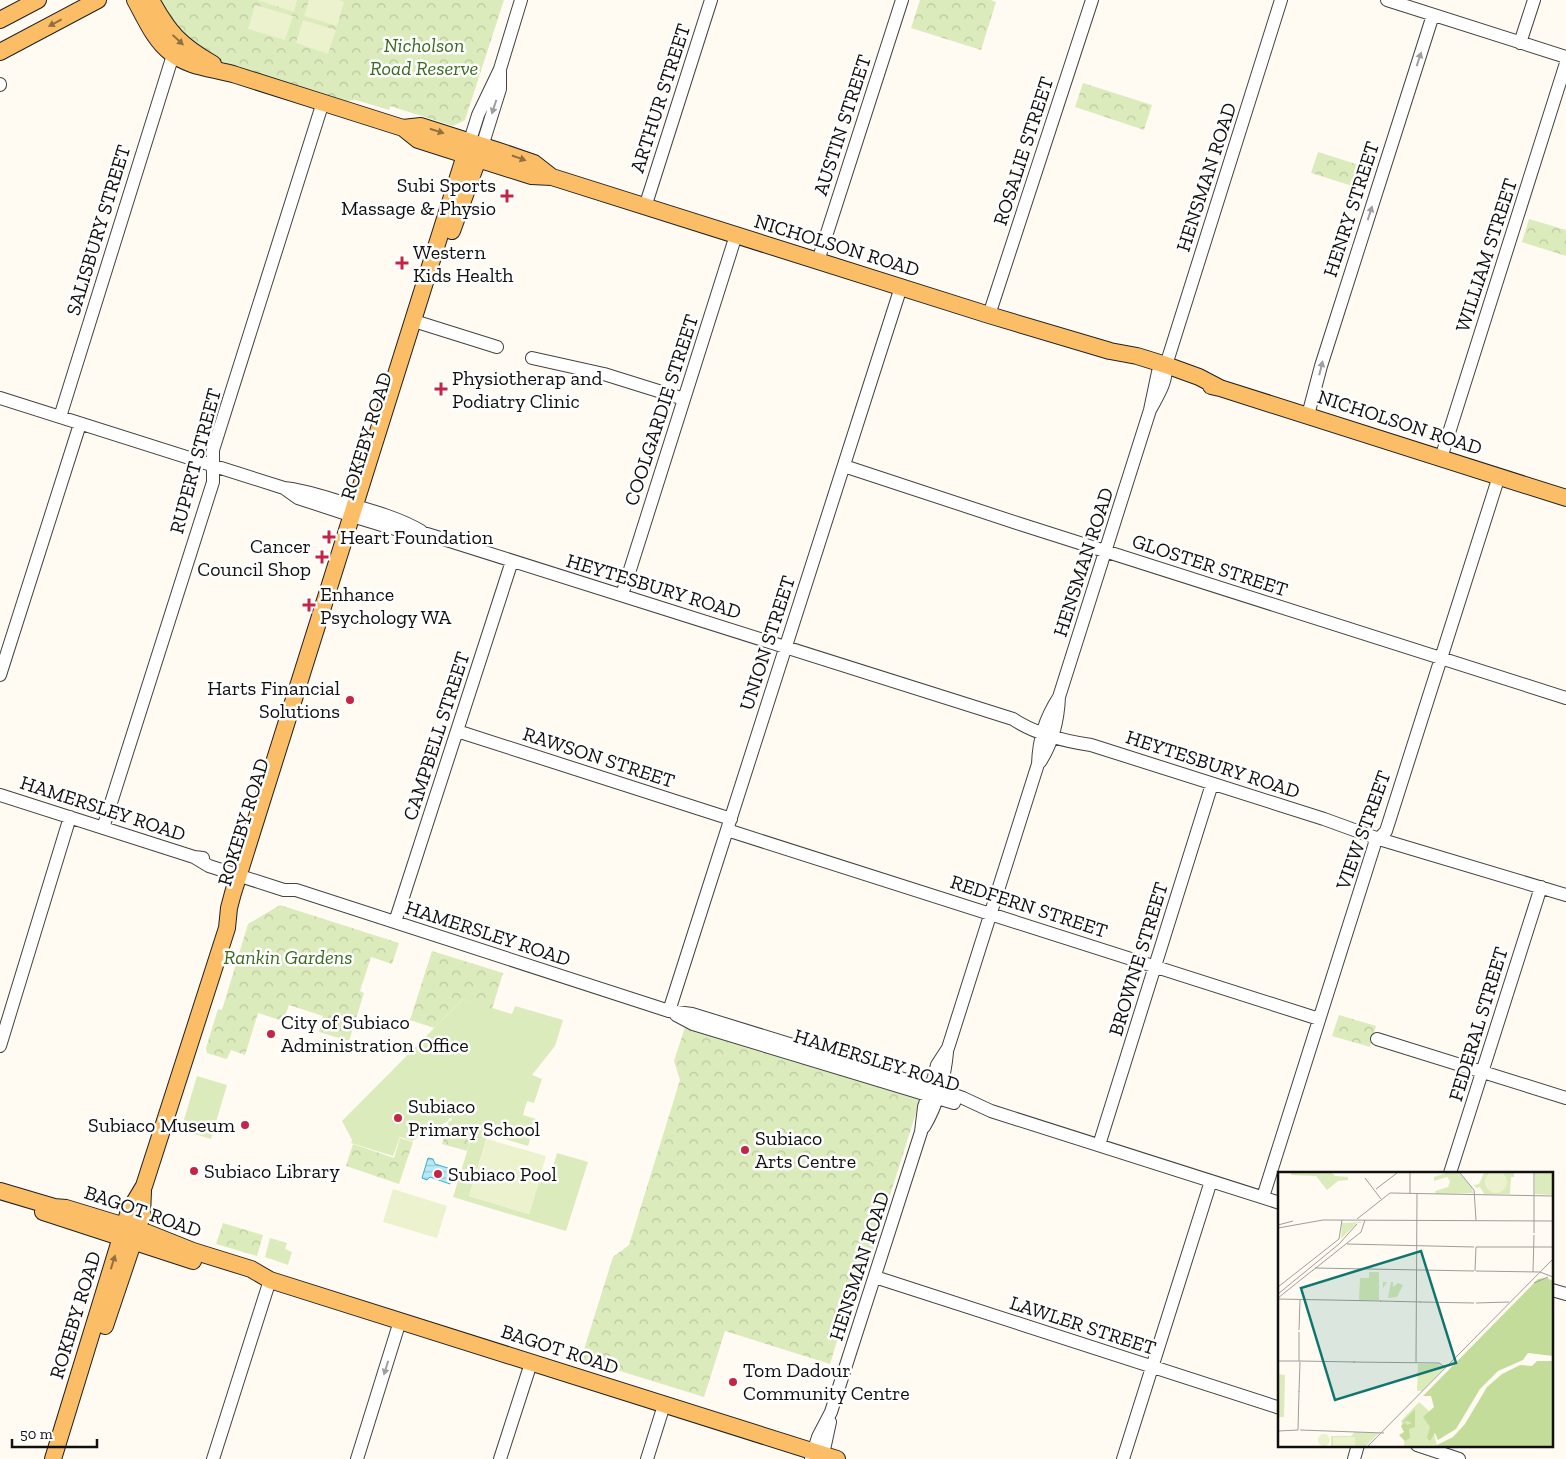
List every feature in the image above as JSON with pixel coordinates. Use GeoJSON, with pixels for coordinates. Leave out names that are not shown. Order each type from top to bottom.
{"type":"FeatureCollection","features":[{"type":"Feature","properties":{"kind":"main road"},"geometry":{"type":"LineString","coordinates":[[0,20],[38,0]]}},
{"type":"Feature","properties":{"kind":"main road"},"geometry":{"type":"LineString","coordinates":[[0,52],[98,0]]}},
{"type":"Feature","properties":{"kind":"main road","name":"NICHOLSON ROAD"},"geometry":{"type":"LineString","coordinates":[[134,0],[161,43],[173,55],[196,66],[227,73],[403,128],[418,140],[474,150],[531,176],[552,177],[989,315],[1110,351],[1137,356],[1163,370],[1199,376],[1220,388],[1566,498]]}},
{"type":"Feature","properties":{"kind":"main road","name":"NICHOLSON ROAD"},"geometry":{"type":"LineString","coordinates":[[151,0],[176,39],[195,54],[227,73]]}},
{"type":"Feature","properties":{"kind":"main road","name":"ROKEBY ROAD"},"geometry":{"type":"LineString","coordinates":[[63,1459],[129,1234],[129,1211],[144,1186],[227,928],[229,908],[244,873],[474,150]]}},
{"type":"Feature","properties":{"kind":"main road","name":"BAGOT ROAD"},"geometry":{"type":"LineString","coordinates":[[0,1191],[54,1207],[66,1208],[129,1234]]}},
{"type":"Feature","properties":{"kind":"main road","name":"BAGOT ROAD"},"geometry":{"type":"LineString","coordinates":[[0,1199],[193,1251],[250,1269],[270,1280],[664,1404],[821,1457]]}},
{"type":"Feature","properties":{"kind":"main road","name":"ROKEBY ROAD"},"geometry":{"type":"LineString","coordinates":[[53,1459],[129,1234]]}},
{"type":"Feature","properties":{"kind":"street","name":"ROKEBY ROAD"},"geometry":{"type":"LineString","coordinates":[[474,150],[478,115],[500,69],[521,0]]}},
{"type":"Feature","properties":{"kind":"street","name":"ARTHUR STREET"},"geometry":{"type":"LineString","coordinates":[[645,206],[711,0]]}},
{"type":"Feature","properties":{"kind":"street","name":"AUSTIN STREET"},"geometry":{"type":"LineString","coordinates":[[818,261],[902,0]]}},
{"type":"Feature","properties":{"kind":"street","name":"ROSALIE STREET"},"geometry":{"type":"LineString","coordinates":[[989,315],[1092,0]]}},
{"type":"Feature","properties":{"kind":"street","name":"HENSMAN ROAD"},"geometry":{"type":"LineString","coordinates":[[821,1457],[831,1412],[921,1132],[930,1117],[937,1065],[948,1048],[1038,764],[1048,750],[1049,731],[1058,716],[1059,697],[1150,410],[1162,386],[1163,370],[1281,0]]}},
{"type":"Feature","properties":{"kind":"street"},"geometry":{"type":"LineString","coordinates":[[1386,0],[1566,58]]}},
{"type":"Feature","properties":{"kind":"street"},"geometry":{"type":"LineString","coordinates":[[1520,43],[1534,0]]}},
{"type":"Feature","properties":{"kind":"street","name":"HENRY STREET"},"geometry":{"type":"LineString","coordinates":[[1308,415],[1321,366],[1433,15]]}},
{"type":"Feature","properties":{"kind":"street","name":"SALISBURY STREET"},"geometry":{"type":"LineString","coordinates":[[60,417],[173,55]]}},
{"type":"Feature","properties":{"kind":"street","name":"WILLIAM STREET"},"geometry":{"type":"LineString","coordinates":[[1441,458],[1566,63]]}},
{"type":"Feature","properties":{"kind":"street","name":"RUPERT STREET"},"geometry":{"type":"LineString","coordinates":[[103,828],[213,482],[213,450],[323,102]]}},
{"type":"Feature","properties":{"kind":"street","name":"COOLGARDIE STREET"},"geometry":{"type":"LineString","coordinates":[[622,595],[736,235]]}},
{"type":"Feature","properties":{"kind":"street","name":"UNION STREET"},"geometry":{"type":"LineString","coordinates":[[669,1011],[901,287]]}},
{"type":"Feature","properties":{"kind":"street"},"geometry":{"type":"LineString","coordinates":[[419,322],[497,347]]}},
{"type":"Feature","properties":{"kind":"street"},"geometry":{"type":"LineString","coordinates":[[532,358],[604,374],[684,399]]}},
{"type":"Feature","properties":{"kind":"street","name":"HEYTESBURY ROAD"},"geometry":{"type":"LineString","coordinates":[[0,398],[284,488],[298,498],[408,523],[427,534],[1012,719],[1024,727],[1049,731],[1074,743],[1091,745],[1566,895]]}},
{"type":"Feature","properties":{"kind":"street"},"geometry":{"type":"LineString","coordinates":[[0,675],[80,424]]}},
{"type":"Feature","properties":{"kind":"street","name":"GLOSTER STREET"},"geometry":{"type":"LineString","coordinates":[[844,466],[1566,698]]}},
{"type":"Feature","properties":{"kind":"street","name":"VIEW STREET"},"geometry":{"type":"LineString","coordinates":[[1263,1197],[1375,843],[1381,837],[1388,824],[1499,476]]}},
{"type":"Feature","properties":{"kind":"street","name":"CAMPBELL STREET"},"geometry":{"type":"LineString","coordinates":[[395,922],[512,561]]}},
{"type":"Feature","properties":{"kind":"street","name":"RAWSON STREET"},"geometry":{"type":"LineString","coordinates":[[457,731],[729,824]]}},
{"type":"Feature","properties":{"kind":"street","name":"BROWNE STREET"},"geometry":{"type":"LineString","coordinates":[[1099,1145],[1212,784]]}},
{"type":"Feature","properties":{"kind":"street","name":"HAMERSLEY ROAD"},"geometry":{"type":"LineString","coordinates":[[0,796],[194,857],[208,866],[286,882],[296,890],[669,1011],[692,1014],[934,1093],[963,1098],[991,1110],[1278,1201]]}},
{"type":"Feature","properties":{"kind":"street"},"geometry":{"type":"LineString","coordinates":[[0,1046],[70,817]]}},
{"type":"Feature","properties":{"kind":"street","name":"REDFERN STREET"},"geometry":{"type":"LineString","coordinates":[[729,824],[991,913],[1319,1019]]}},
{"type":"Feature","properties":{"kind":"street","name":"FEDERAL STREET"},"geometry":{"type":"LineString","coordinates":[[1450,1172],[1541,887]]}},
{"type":"Feature","properties":{"kind":"street"},"geometry":{"type":"LineString","coordinates":[[1378,1039],[1566,1098]]}},
{"type":"Feature","properties":{"kind":"street"},"geometry":{"type":"LineString","coordinates":[[1123,1459],[1211,1181]]}},
{"type":"Feature","properties":{"kind":"street","name":"LAWLER STREET"},"geometry":{"type":"LineString","coordinates":[[875,1277],[1278,1407]]}},
{"type":"Feature","properties":{"kind":"street"},"geometry":{"type":"LineString","coordinates":[[213,1459],[270,1280]]}},
{"type":"Feature","properties":{"kind":"street"},"geometry":{"type":"LineString","coordinates":[[357,1459],[400,1321]]}},
{"type":"Feature","properties":{"kind":"street"},"geometry":{"type":"LineString","coordinates":[[500,1459],[531,1363]]}},
{"type":"Feature","properties":{"kind":"street"},"geometry":{"type":"LineString","coordinates":[[647,1459],[664,1404]]}},
{"type":"Feature","properties":{"kind":"street"},"geometry":{"type":"LineString","coordinates":[[1354,1459],[1358,1446]]}},
{"type":"Feature","properties":{"kind":"street"},"geometry":{"type":"LineString","coordinates":[[1420,1446],[1459,1459]]}},
{"type":"Feature","properties":{"kind":"green space","name":"Nicholson Road Reserve"},"geometry":{"type":"Polygon","coordinates":[[[159,0],[504,0],[465,120],[453,126],[390,106],[389,110],[356,100],[347,101],[217,60],[187,42],[159,0]]]}},
{"type":"Feature","properties":{"kind":"green space"},"geometry":{"type":"Polygon","coordinates":[[[257,0],[297,0],[294,12],[257,0]]]}},
{"type":"Feature","properties":{"kind":"green space"},"geometry":{"type":"Polygon","coordinates":[[[309,0],[338,0],[344,2],[337,26],[304,16],[309,0]]]}},
{"type":"Feature","properties":{"kind":"green space"},"geometry":{"type":"Polygon","coordinates":[[[920,0],[991,0],[996,2],[981,50],[911,28],[920,0]]]}},
{"type":"Feature","properties":{"kind":"green space"},"geometry":{"type":"Polygon","coordinates":[[[255,5],[293,16],[285,40],[248,29],[255,5]]]}},
{"type":"Feature","properties":{"kind":"green space"},"geometry":{"type":"Polygon","coordinates":[[[303,20],[336,30],[328,54],[296,43],[303,20]]]}},
{"type":"Feature","properties":{"kind":"green space"},"geometry":{"type":"Polygon","coordinates":[[[1083,83],[1152,105],[1144,130],[1075,107],[1083,83]]]}},
{"type":"Feature","properties":{"kind":"green space"},"geometry":{"type":"Polygon","coordinates":[[[1318,152],[1372,169],[1365,190],[1311,173],[1318,152]]]}},
{"type":"Feature","properties":{"kind":"green space"},"geometry":{"type":"Polygon","coordinates":[[[1529,219],[1566,230],[1566,256],[1522,242],[1529,219]]]}},
{"type":"Feature","properties":{"kind":"green space","name":"Rankin Gardens"},"geometry":{"type":"Polygon","coordinates":[[[280,905],[399,943],[392,964],[371,957],[360,991],[364,993],[349,1041],[319,1032],[323,1016],[289,1005],[283,1021],[258,1013],[245,1055],[231,1050],[226,1059],[207,1053],[206,1048],[218,1009],[222,1010],[248,924],[280,905]]]}},
{"type":"Feature","properties":{"kind":"green space"},"geometry":{"type":"Polygon","coordinates":[[[432,951],[503,973],[492,1009],[463,999],[434,1028],[410,1020],[432,951]]]}},
{"type":"Feature","properties":{"kind":"green space"},"geometry":{"type":"Polygon","coordinates":[[[463,999],[512,1014],[515,1006],[563,1020],[555,1046],[532,1075],[542,1079],[534,1103],[527,1101],[523,1115],[536,1119],[528,1146],[488,1134],[469,1196],[529,1214],[542,1171],[551,1174],[557,1153],[588,1162],[566,1231],[453,1197],[474,1129],[451,1122],[452,1118],[412,1141],[400,1137],[393,1156],[351,1143],[352,1140],[342,1121],[463,999]]]}},
{"type":"Feature","properties":{"kind":"green space"},"geometry":{"type":"Polygon","coordinates":[[[1339,1015],[1376,1026],[1370,1047],[1332,1036],[1339,1015]]]}},
{"type":"Feature","properties":{"kind":"green space"},"geometry":{"type":"Polygon","coordinates":[[[685,1027],[920,1100],[858,1297],[849,1301],[830,1364],[725,1331],[704,1397],[581,1359],[613,1257],[629,1245],[680,1080],[674,1061],[685,1027]]]}},
{"type":"Feature","properties":{"kind":"green space"},"geometry":{"type":"Polygon","coordinates":[[[197,1076],[227,1085],[211,1139],[181,1130],[197,1076]]]}},
{"type":"Feature","properties":{"kind":"green space"},"geometry":{"type":"Polygon","coordinates":[[[449,1121],[474,1129],[467,1151],[442,1144],[449,1121]]]}},
{"type":"Feature","properties":{"kind":"green space"},"geometry":{"type":"Polygon","coordinates":[[[400,1138],[413,1142],[399,1184],[346,1166],[353,1144],[394,1158],[400,1138]]]}},
{"type":"Feature","properties":{"kind":"green space"},"geometry":{"type":"Polygon","coordinates":[[[487,1139],[546,1156],[529,1214],[469,1196],[487,1139]]]}},
{"type":"Feature","properties":{"kind":"green space"},"geometry":{"type":"Polygon","coordinates":[[[393,1189],[447,1206],[437,1238],[383,1222],[393,1189]]]}},
{"type":"Feature","properties":{"kind":"green space"},"geometry":{"type":"Polygon","coordinates":[[[223,1223],[263,1235],[257,1256],[216,1244],[223,1223]]]}},
{"type":"Feature","properties":{"kind":"green space"},"geometry":{"type":"Polygon","coordinates":[[[270,1238],[287,1243],[285,1249],[292,1252],[288,1265],[265,1257],[270,1238]]]}},
{"type":"Feature","properties":{"kind":"water","name":"Subiaco Pool"},"geometry":{"type":"Polygon","coordinates":[[[428,1158],[433,1159],[435,1164],[454,1170],[450,1184],[430,1177],[427,1180],[422,1178],[428,1158]]]}},
{"type":"Feature","properties":{"kind":"place","name":"Subi Sports Massage & Physio"},"geometry":{"type":"Point","coordinates":[507,196]}},
{"type":"Feature","properties":{"kind":"place","name":"Western Kids Health"},"geometry":{"type":"Point","coordinates":[402,263]}},
{"type":"Feature","properties":{"kind":"place","name":"Physiotherap and Podiatry Clinic"},"geometry":{"type":"Point","coordinates":[441,389]}},
{"type":"Feature","properties":{"kind":"place","name":"Heart Foundation"},"geometry":{"type":"Point","coordinates":[329,537]}},
{"type":"Feature","properties":{"kind":"place","name":"Cancer Council Shop"},"geometry":{"type":"Point","coordinates":[322,557]}},
{"type":"Feature","properties":{"kind":"place","name":"Enhance Psychology WA"},"geometry":{"type":"Point","coordinates":[309,605]}},
{"type":"Feature","properties":{"kind":"place","name":"Harts Financial Solutions"},"geometry":{"type":"Point","coordinates":[350,700]}},
{"type":"Feature","properties":{"kind":"place","name":"City of Subiaco Administration Office"},"geometry":{"type":"Point","coordinates":[271,1034]}},
{"type":"Feature","properties":{"kind":"place","name":"Subiaco Primary School"},"geometry":{"type":"Point","coordinates":[398,1118]}},
{"type":"Feature","properties":{"kind":"place","name":"Subiaco Museum"},"geometry":{"type":"Point","coordinates":[245,1125]}},
{"type":"Feature","properties":{"kind":"place","name":"Subiaco Arts Centre"},"geometry":{"type":"Point","coordinates":[745,1150]}},
{"type":"Feature","properties":{"kind":"place","name":"Subiaco Library"},"geometry":{"type":"Point","coordinates":[194,1171]}},
{"type":"Feature","properties":{"kind":"place","name":"Subiaco Pool"},"geometry":{"type":"Point","coordinates":[438,1174]}},
{"type":"Feature","properties":{"kind":"place","name":"Tom Dadour Community Centre"},"geometry":{"type":"Point","coordinates":[733,1382]}}]}
